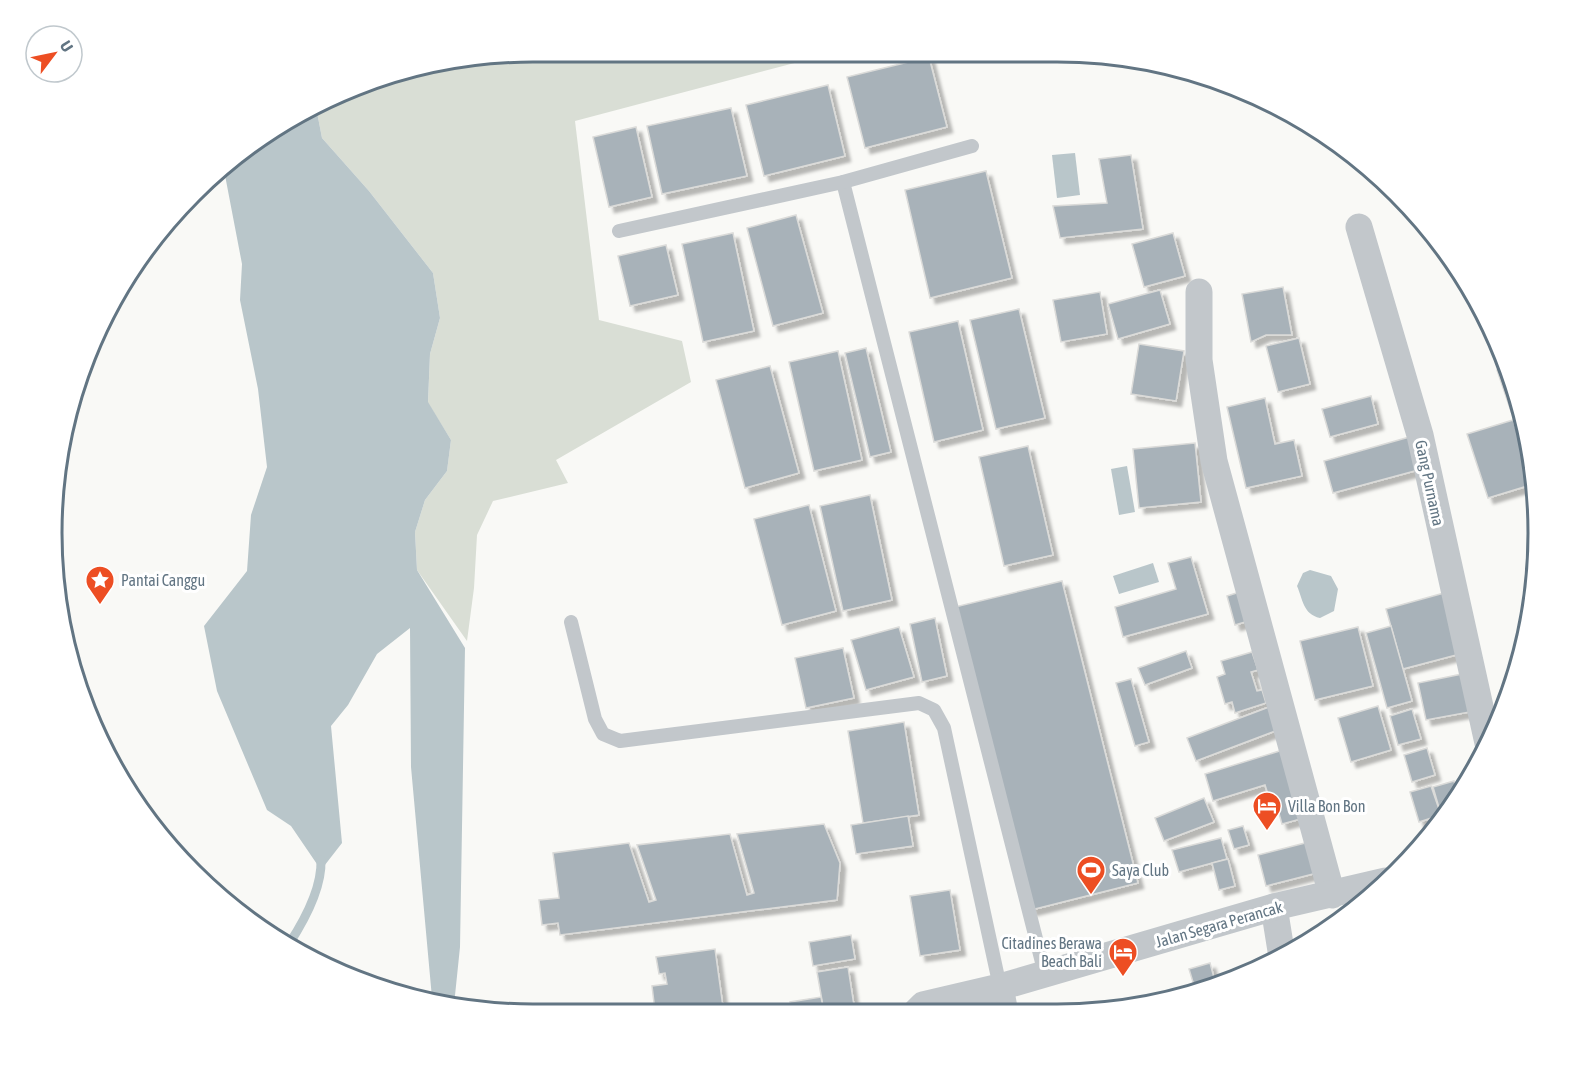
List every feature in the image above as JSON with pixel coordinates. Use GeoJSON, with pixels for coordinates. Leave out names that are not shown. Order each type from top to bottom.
{"type":"FeatureCollection","features":[{"type":"Feature","properties":{"kind":"street","name":"Gang Purnama"},"geometry":{"type":"LineString","coordinates":[[1359,227],[1420,435],[1485,730]]}},
{"type":"Feature","properties":{"kind":"street"},"geometry":{"type":"LineString","coordinates":[[1199,292],[1199,360],[1214,461],[1332,895]]}},
{"type":"Feature","properties":{"kind":"street","name":"Jalan Segara Perancak"},"geometry":{"type":"LineString","coordinates":[[938,1004],[1003,1000],[1045,974],[1274,907],[1370,885]]}},
{"type":"Feature","properties":{"kind":"street"},"geometry":{"type":"LineString","coordinates":[[1274,907],[1280,947]]}},
{"type":"Feature","properties":{"kind":"lane"},"geometry":{"type":"LineString","coordinates":[[619,231],[843,182],[972,146]]}},
{"type":"Feature","properties":{"kind":"lane"},"geometry":{"type":"LineString","coordinates":[[843,182],[1045,974]]}},
{"type":"Feature","properties":{"kind":"lane"},"geometry":{"type":"LineString","coordinates":[[571,622],[595,719],[603,734],[620,741],[919,703],[934,710],[944,728],[1003,1000]]}},
{"type":"Feature","properties":{"kind":"shaded area"},"geometry":{"type":"Polygon","coordinates":[[[532,62],[798,62],[575,121],[599,320],[682,341],[691,382],[556,460],[568,483],[493,501],[477,535],[474,588],[467,641],[417,570],[415,532],[425,500],[447,471],[451,440],[428,403],[430,354],[440,318],[433,273],[369,191],[322,138],[317,114],[324,110],[381,86],[471,66],[532,62]]]}},
{"type":"Feature","properties":{"kind":"shaded area"},"geometry":{"type":"Polygon","coordinates":[[[317,114],[322,138],[369,191],[433,273],[440,318],[430,354],[428,402],[451,440],[447,471],[425,500],[415,532],[417,570],[465,648],[460,947],[455,996],[431,992],[411,767],[410,628],[377,654],[348,705],[331,726],[342,843],[321,870],[291,826],[267,810],[217,691],[204,626],[247,571],[251,515],[267,467],[258,389],[240,300],[242,264],[225,176],[271,141],[317,114]]]}},
{"type":"Feature","properties":{"kind":"shaded area"},"geometry":{"type":"Polygon","coordinates":[[[1075,153],[1080,195],[1057,198],[1052,155],[1075,153]]]}},
{"type":"Feature","properties":{"kind":"shaded area"},"geometry":{"type":"Polygon","coordinates":[[[1127,466],[1135,512],[1119,515],[1111,469],[1127,466]]]}},
{"type":"Feature","properties":{"kind":"shaded area"},"geometry":{"type":"Polygon","coordinates":[[[1153,563],[1159,582],[1119,594],[1113,576],[1153,563]]]}},
{"type":"Feature","properties":{"kind":"shaded area"},"geometry":{"type":"Polygon","coordinates":[[[1310,570],[1331,576],[1338,589],[1334,611],[1320,618],[1307,610],[1297,586],[1303,573],[1310,570]]]}},
{"type":"Feature","properties":{"kind":"building"},"geometry":{"type":"Polygon","coordinates":[[[908,62],[930,62],[947,127],[865,148],[847,77],[908,62]]]}},
{"type":"Feature","properties":{"kind":"building"},"geometry":{"type":"Polygon","coordinates":[[[828,85],[845,156],[764,176],[746,105],[828,85]]]}},
{"type":"Feature","properties":{"kind":"building"},"geometry":{"type":"Polygon","coordinates":[[[731,108],[747,176],[662,194],[647,126],[731,108]]]}},
{"type":"Feature","properties":{"kind":"building"},"geometry":{"type":"Polygon","coordinates":[[[636,127],[652,197],[609,207],[593,137],[636,127]]]}},
{"type":"Feature","properties":{"kind":"building"},"geometry":{"type":"Polygon","coordinates":[[[1131,155],[1143,229],[1060,238],[1053,206],[1107,203],[1099,159],[1131,155]]]}},
{"type":"Feature","properties":{"kind":"building"},"geometry":{"type":"Polygon","coordinates":[[[986,171],[1012,278],[930,298],[905,190],[986,171]]]}},
{"type":"Feature","properties":{"kind":"building"},"geometry":{"type":"Polygon","coordinates":[[[796,215],[823,313],[773,326],[747,228],[796,215]]]}},
{"type":"Feature","properties":{"kind":"building"},"geometry":{"type":"Polygon","coordinates":[[[733,233],[754,331],[703,342],[682,244],[733,233]]]}},
{"type":"Feature","properties":{"kind":"building"},"geometry":{"type":"Polygon","coordinates":[[[1173,233],[1185,276],[1144,287],[1132,244],[1173,233]]]}},
{"type":"Feature","properties":{"kind":"building"},"geometry":{"type":"Polygon","coordinates":[[[666,245],[678,295],[630,306],[618,256],[666,245]]]}},
{"type":"Feature","properties":{"kind":"building"},"geometry":{"type":"Polygon","coordinates":[[[1283,287],[1292,335],[1266,335],[1251,342],[1242,294],[1283,287]]]}},
{"type":"Feature","properties":{"kind":"building"},"geometry":{"type":"Polygon","coordinates":[[[1160,290],[1170,324],[1118,339],[1108,304],[1160,290]]]}},
{"type":"Feature","properties":{"kind":"building"},"geometry":{"type":"Polygon","coordinates":[[[1100,292],[1107,334],[1061,342],[1053,300],[1100,292]]]}},
{"type":"Feature","properties":{"kind":"building"},"geometry":{"type":"Polygon","coordinates":[[[1019,309],[1045,418],[996,429],[970,320],[1019,309]]]}},
{"type":"Feature","properties":{"kind":"building"},"geometry":{"type":"Polygon","coordinates":[[[958,321],[983,430],[934,442],[909,332],[958,321]]]}},
{"type":"Feature","properties":{"kind":"building"},"geometry":{"type":"Polygon","coordinates":[[[1299,338],[1310,384],[1278,392],[1266,346],[1299,338]]]}},
{"type":"Feature","properties":{"kind":"building"},"geometry":{"type":"Polygon","coordinates":[[[1139,344],[1184,351],[1176,401],[1131,394],[1139,344]]]}},
{"type":"Feature","properties":{"kind":"building"},"geometry":{"type":"Polygon","coordinates":[[[866,348],[891,452],[870,457],[845,353],[866,348]]]}},
{"type":"Feature","properties":{"kind":"building"},"geometry":{"type":"Polygon","coordinates":[[[838,351],[862,460],[814,471],[789,362],[838,351]]]}},
{"type":"Feature","properties":{"kind":"building"},"geometry":{"type":"Polygon","coordinates":[[[770,366],[799,473],[745,488],[716,380],[770,366]]]}},
{"type":"Feature","properties":{"kind":"building"},"geometry":{"type":"Polygon","coordinates":[[[1500,369],[1504,381],[1514,422],[1497,370],[1500,369]]]}},
{"type":"Feature","properties":{"kind":"building"},"geometry":{"type":"Polygon","coordinates":[[[1371,396],[1378,424],[1330,437],[1322,409],[1371,396]]]}},
{"type":"Feature","properties":{"kind":"building"},"geometry":{"type":"Polygon","coordinates":[[[1265,398],[1275,444],[1294,440],[1302,476],[1246,488],[1227,407],[1265,398]]]}},
{"type":"Feature","properties":{"kind":"building"},"geometry":{"type":"Polygon","coordinates":[[[1513,420],[1519,441],[1526,487],[1488,498],[1467,434],[1513,420]]]}},
{"type":"Feature","properties":{"kind":"building"},"geometry":{"type":"Polygon","coordinates":[[[1413,436],[1422,469],[1333,493],[1324,461],[1413,436]]]}},
{"type":"Feature","properties":{"kind":"building"},"geometry":{"type":"Polygon","coordinates":[[[1195,443],[1201,502],[1139,508],[1133,449],[1195,443]]]}},
{"type":"Feature","properties":{"kind":"building"},"geometry":{"type":"Polygon","coordinates":[[[1028,446],[1053,555],[1004,566],[979,457],[1028,446]]]}},
{"type":"Feature","properties":{"kind":"building"},"geometry":{"type":"Polygon","coordinates":[[[870,495],[892,600],[843,611],[820,506],[870,495]]]}},
{"type":"Feature","properties":{"kind":"building"},"geometry":{"type":"Polygon","coordinates":[[[809,505],[836,611],[782,625],[754,519],[809,505]]]}},
{"type":"Feature","properties":{"kind":"building"},"geometry":{"type":"Polygon","coordinates":[[[1191,557],[1208,614],[1123,637],[1115,607],[1176,589],[1168,563],[1191,557]]]}},
{"type":"Feature","properties":{"kind":"building"},"geometry":{"type":"Polygon","coordinates":[[[1062,581],[1138,883],[1031,910],[955,607],[1062,581]]]}},
{"type":"Feature","properties":{"kind":"building"},"geometry":{"type":"Polygon","coordinates":[[[1246,590],[1255,619],[1235,625],[1227,596],[1246,590]]]}},
{"type":"Feature","properties":{"kind":"building"},"geometry":{"type":"Polygon","coordinates":[[[1444,593],[1460,654],[1403,669],[1386,609],[1444,593]]]}},
{"type":"Feature","properties":{"kind":"building"},"geometry":{"type":"Polygon","coordinates":[[[935,618],[947,676],[922,682],[910,624],[935,618]]]}},
{"type":"Feature","properties":{"kind":"building"},"geometry":{"type":"Polygon","coordinates":[[[1391,626],[1412,701],[1387,708],[1366,633],[1391,626]]]}},
{"type":"Feature","properties":{"kind":"building"},"geometry":{"type":"Polygon","coordinates":[[[899,627],[914,677],[866,690],[851,640],[899,627]]]}},
{"type":"Feature","properties":{"kind":"building"},"geometry":{"type":"Polygon","coordinates":[[[1358,627],[1373,686],[1315,700],[1300,641],[1358,627]]]}},
{"type":"Feature","properties":{"kind":"building"},"geometry":{"type":"Polygon","coordinates":[[[843,648],[854,698],[806,708],[795,658],[843,648]]]}},
{"type":"Feature","properties":{"kind":"building"},"geometry":{"type":"Polygon","coordinates":[[[1186,651],[1192,668],[1145,685],[1138,668],[1186,651]]]}},
{"type":"Feature","properties":{"kind":"building"},"geometry":{"type":"Polygon","coordinates":[[[1252,652],[1258,670],[1251,672],[1257,691],[1262,690],[1266,703],[1235,713],[1232,702],[1225,704],[1217,677],[1225,674],[1221,661],[1252,652]]]}},
{"type":"Feature","properties":{"kind":"building"},"geometry":{"type":"Polygon","coordinates":[[[1467,673],[1475,711],[1426,720],[1418,683],[1467,673]]]}},
{"type":"Feature","properties":{"kind":"building"},"geometry":{"type":"Polygon","coordinates":[[[1131,679],[1149,742],[1135,746],[1116,683],[1131,679]]]}},
{"type":"Feature","properties":{"kind":"building"},"geometry":{"type":"Polygon","coordinates":[[[1378,706],[1391,750],[1351,762],[1338,718],[1378,706]]]}},
{"type":"Feature","properties":{"kind":"building"},"geometry":{"type":"Polygon","coordinates":[[[1269,707],[1278,730],[1196,761],[1187,738],[1269,707]]]}},
{"type":"Feature","properties":{"kind":"building"},"geometry":{"type":"Polygon","coordinates":[[[1412,709],[1421,739],[1398,745],[1390,716],[1412,709]]]}},
{"type":"Feature","properties":{"kind":"building"},"geometry":{"type":"Polygon","coordinates":[[[904,722],[919,815],[863,823],[848,731],[904,722]]]}},
{"type":"Feature","properties":{"kind":"building"},"geometry":{"type":"Polygon","coordinates":[[[1427,748],[1435,775],[1412,782],[1404,755],[1427,748]]]}},
{"type":"Feature","properties":{"kind":"building"},"geometry":{"type":"Polygon","coordinates":[[[1286,749],[1308,817],[1282,824],[1276,803],[1271,804],[1265,785],[1213,801],[1205,774],[1286,749]]]}},
{"type":"Feature","properties":{"kind":"building"},"geometry":{"type":"Polygon","coordinates":[[[1454,781],[1455,784],[1439,808],[1433,787],[1454,781]]]}},
{"type":"Feature","properties":{"kind":"building"},"geometry":{"type":"Polygon","coordinates":[[[1431,786],[1439,808],[1432,818],[1419,822],[1410,792],[1431,786]]]}},
{"type":"Feature","properties":{"kind":"building"},"geometry":{"type":"Polygon","coordinates":[[[1204,798],[1214,822],[1164,841],[1155,818],[1204,798]]]}},
{"type":"Feature","properties":{"kind":"building"},"geometry":{"type":"Polygon","coordinates":[[[908,816],[913,846],[856,854],[851,825],[908,816]]]}},
{"type":"Feature","properties":{"kind":"building"},"geometry":{"type":"Polygon","coordinates":[[[824,824],[840,863],[837,900],[560,935],[558,923],[542,925],[539,900],[559,898],[553,853],[629,843],[649,902],[656,900],[637,845],[730,834],[747,895],[754,893],[737,834],[824,824]]]}},
{"type":"Feature","properties":{"kind":"building"},"geometry":{"type":"Polygon","coordinates":[[[1243,826],[1249,845],[1234,849],[1228,830],[1243,826]]]}},
{"type":"Feature","properties":{"kind":"building"},"geometry":{"type":"Polygon","coordinates":[[[1221,838],[1227,859],[1179,872],[1172,850],[1221,838]]]}},
{"type":"Feature","properties":{"kind":"building"},"geometry":{"type":"Polygon","coordinates":[[[1309,842],[1317,873],[1266,886],[1258,855],[1309,842]]]}},
{"type":"Feature","properties":{"kind":"building"},"geometry":{"type":"Polygon","coordinates":[[[1228,859],[1235,886],[1219,890],[1212,863],[1228,859]]]}},
{"type":"Feature","properties":{"kind":"building"},"geometry":{"type":"Polygon","coordinates":[[[950,890],[960,950],[920,956],[910,896],[950,890]]]}},
{"type":"Feature","properties":{"kind":"building"},"geometry":{"type":"Polygon","coordinates":[[[851,935],[855,959],[813,966],[809,942],[851,935]]]}},
{"type":"Feature","properties":{"kind":"building"},"geometry":{"type":"Polygon","coordinates":[[[715,949],[723,1004],[654,1004],[652,986],[667,984],[665,973],[659,974],[656,957],[715,949]]]}},
{"type":"Feature","properties":{"kind":"building"},"geometry":{"type":"Polygon","coordinates":[[[1210,963],[1214,977],[1193,983],[1189,969],[1210,963]]]}},
{"type":"Feature","properties":{"kind":"building"},"geometry":{"type":"Polygon","coordinates":[[[848,967],[854,1004],[823,1004],[817,972],[848,967]]]}},
{"type":"Feature","properties":{"kind":"building"},"geometry":{"type":"Polygon","coordinates":[[[821,997],[822,1004],[790,1004],[790,1002],[821,997]]]}},
{"type":"Feature","properties":{"kind":"waterway"},"geometry":{"type":"LineString","coordinates":[[293,937],[315,893],[319,882],[321,860]]}},
{"type":"Feature","properties":{"kind":"place","name":"Pantai Canggu"},"geometry":{"type":"Point","coordinates":[100,606]}},
{"type":"Feature","properties":{"kind":"place","name":"Villa Bon Bon"},"geometry":{"type":"Point","coordinates":[1267,832]}},
{"type":"Feature","properties":{"kind":"place","name":"Saya Club"},"geometry":{"type":"Point","coordinates":[1091,896]}},
{"type":"Feature","properties":{"kind":"place","name":"Citadines Berawa Beach Bali"},"geometry":{"type":"Point","coordinates":[1123,978]}}]}
